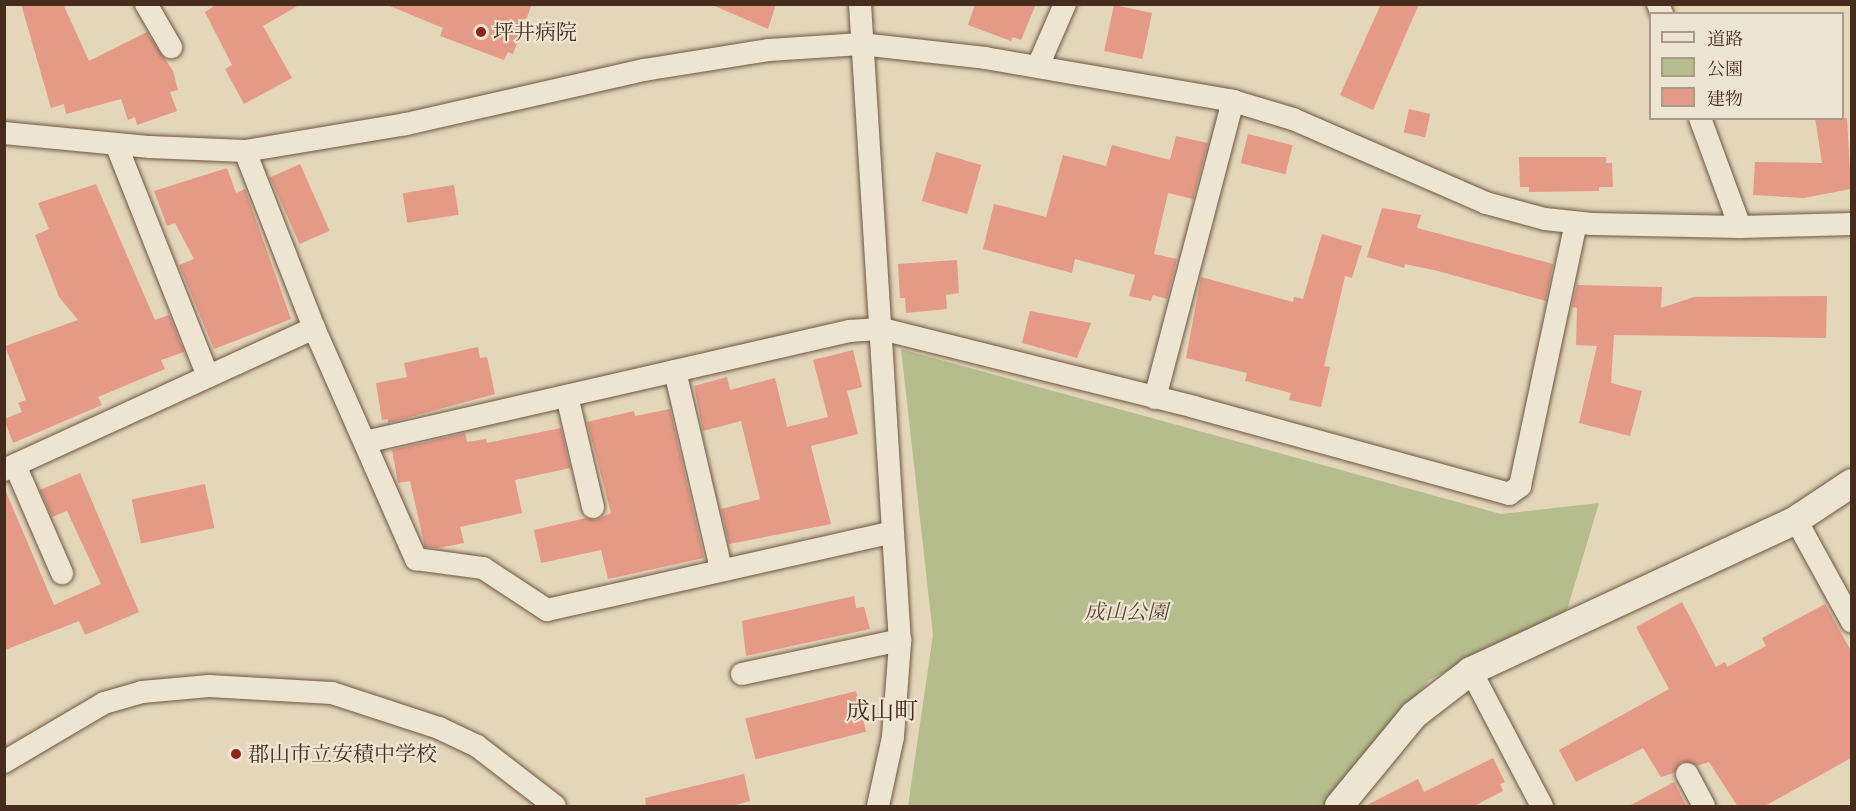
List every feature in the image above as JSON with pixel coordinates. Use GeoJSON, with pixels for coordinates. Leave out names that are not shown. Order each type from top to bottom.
{"type":"FeatureCollection","features":[{"type":"Feature","properties":{"kind":"street"},"geometry":{"type":"LineString","coordinates":[[146,4],[171,46]]}},
{"type":"Feature","properties":{"kind":"street"},"geometry":{"type":"LineString","coordinates":[[860,4],[900,640],[893,737],[878,807]]}},
{"type":"Feature","properties":{"kind":"street"},"geometry":{"type":"LineString","coordinates":[[1038,66],[1065,4]]}},
{"type":"Feature","properties":{"kind":"street"},"geometry":{"type":"LineString","coordinates":[[4,133],[116,144],[245,151],[395,126],[644,70],[769,51],[861,44],[1038,66],[1233,101],[1293,119],[1486,203],[1576,223],[1740,228],[1851,224]]}},
{"type":"Feature","properties":{"kind":"street"},"geometry":{"type":"LineString","coordinates":[[1155,398],[1233,101]]}},
{"type":"Feature","properties":{"kind":"street"},"geometry":{"type":"LineString","coordinates":[[1701,120],[1740,228]]}},
{"type":"Feature","properties":{"kind":"street"},"geometry":{"type":"LineString","coordinates":[[116,144],[208,376]]}},
{"type":"Feature","properties":{"kind":"street"},"geometry":{"type":"LineString","coordinates":[[245,151],[314,328],[416,559],[483,568],[547,610],[721,568],[892,532]]}},
{"type":"Feature","properties":{"kind":"street"},"geometry":{"type":"LineString","coordinates":[[365,442],[850,331],[882,329],[1155,398],[1495,493],[1514,492],[1520,486],[1576,223]]}},
{"type":"Feature","properties":{"kind":"street"},"geometry":{"type":"LineString","coordinates":[[62,573],[10,467],[314,328]]}},
{"type":"Feature","properties":{"kind":"street"},"geometry":{"type":"LineString","coordinates":[[675,371],[721,568]]}},
{"type":"Feature","properties":{"kind":"street"},"geometry":{"type":"LineString","coordinates":[[567,396],[593,507]]}},
{"type":"Feature","properties":{"kind":"street"},"geometry":{"type":"LineString","coordinates":[[1339,807],[1414,715],[1471,671],[1796,520],[1851,483]]}},
{"type":"Feature","properties":{"kind":"street"},"geometry":{"type":"LineString","coordinates":[[1796,520],[1851,622]]}},
{"type":"Feature","properties":{"kind":"street"},"geometry":{"type":"LineString","coordinates":[[742,674],[900,640]]}},
{"type":"Feature","properties":{"kind":"street"},"geometry":{"type":"LineString","coordinates":[[1471,671],[1542,807]]}},
{"type":"Feature","properties":{"kind":"street"},"geometry":{"type":"LineString","coordinates":[[4,762],[104,704],[142,692],[209,686],[332,693],[439,728],[477,746],[555,807]]}},
{"type":"Feature","properties":{"kind":"street"},"geometry":{"type":"LineString","coordinates":[[1687,774],[1704,807]]}},
{"type":"Feature","properties":{"kind":"green space","name":"成山公園"},"geometry":{"type":"Polygon","coordinates":[[[901,349],[1501,514],[1599,503],[1567,610],[1429,680],[1331,806],[908,806],[933,635],[901,349]]]}},
{"type":"Feature","properties":{"kind":"building"},"geometry":{"type":"Polygon","coordinates":[[[21,4],[63,4],[89,61],[147,32],[173,71],[178,90],[170,92],[177,111],[137,125],[135,117],[128,120],[121,99],[66,114],[64,104],[51,108],[21,4]]]}},
{"type":"Feature","properties":{"kind":"building"},"geometry":{"type":"Polygon","coordinates":[[[217,4],[301,4],[263,26],[292,78],[244,104],[225,69],[232,65],[205,12],[217,4]]]}},
{"type":"Feature","properties":{"kind":"building","name":"坪井病院"},"geometry":{"type":"Polygon","coordinates":[[[385,4],[532,4],[513,54],[508,52],[504,60],[440,36],[443,28],[385,4]]]}},
{"type":"Feature","properties":{"kind":"building"},"geometry":{"type":"Polygon","coordinates":[[[710,4],[776,4],[768,29],[710,4]]]}},
{"type":"Feature","properties":{"kind":"building"},"geometry":{"type":"Polygon","coordinates":[[[975,4],[1036,4],[1021,40],[1013,37],[1011,41],[968,25],[975,4]]]}},
{"type":"Feature","properties":{"kind":"building"},"geometry":{"type":"Polygon","coordinates":[[[1381,4],[1419,4],[1373,110],[1340,95],[1381,4]]]}},
{"type":"Feature","properties":{"kind":"building"},"geometry":{"type":"Polygon","coordinates":[[[1114,5],[1152,13],[1142,59],[1104,51],[1114,5]]]}},
{"type":"Feature","properties":{"kind":"building"},"geometry":{"type":"Polygon","coordinates":[[[1409,109],[1430,114],[1425,137],[1404,132],[1409,109]]]}},
{"type":"Feature","properties":{"kind":"building"},"geometry":{"type":"Polygon","coordinates":[[[1847,118],[1851,189],[1803,198],[1753,195],[1755,162],[1822,163],[1815,120],[1844,120],[1847,118]]]}},
{"type":"Feature","properties":{"kind":"building"},"geometry":{"type":"Polygon","coordinates":[[[1248,134],[1293,145],[1285,174],[1241,163],[1248,134]]]}},
{"type":"Feature","properties":{"kind":"building"},"geometry":{"type":"Polygon","coordinates":[[[1176,136],[1208,143],[1193,199],[1168,193],[1154,254],[1177,259],[1167,299],[1153,295],[1151,301],[1129,296],[1135,275],[1075,259],[1072,273],[983,249],[994,204],[1046,217],[1063,155],[1106,166],[1112,145],[1170,160],[1176,136]]]}},
{"type":"Feature","properties":{"kind":"building"},"geometry":{"type":"Polygon","coordinates":[[[936,152],[981,165],[967,214],[922,201],[936,152]]]}},
{"type":"Feature","properties":{"kind":"building"},"geometry":{"type":"Polygon","coordinates":[[[1519,157],[1606,157],[1606,163],[1612,163],[1613,187],[1599,187],[1599,191],[1529,192],[1529,187],[1520,187],[1519,157]]]}},
{"type":"Feature","properties":{"kind":"building"},"geometry":{"type":"Polygon","coordinates":[[[300,164],[330,231],[300,244],[270,177],[300,164]]]}},
{"type":"Feature","properties":{"kind":"building"},"geometry":{"type":"Polygon","coordinates":[[[227,168],[236,193],[245,189],[291,319],[214,349],[179,265],[194,259],[175,223],[167,226],[154,191],[227,168]]]}},
{"type":"Feature","properties":{"kind":"building"},"geometry":{"type":"Polygon","coordinates":[[[96,184],[155,320],[169,315],[184,352],[161,360],[165,369],[98,397],[102,405],[13,443],[4,419],[22,412],[18,403],[26,400],[5,346],[78,320],[59,297],[35,235],[49,229],[38,203],[96,184]]]}},
{"type":"Feature","properties":{"kind":"building"},"geometry":{"type":"Polygon","coordinates":[[[454,185],[459,215],[407,223],[403,193],[454,185]]]}},
{"type":"Feature","properties":{"kind":"building"},"geometry":{"type":"Polygon","coordinates":[[[1382,208],[1421,215],[1417,228],[1553,264],[1546,301],[1438,271],[1405,264],[1404,268],[1367,257],[1382,208]]]}},
{"type":"Feature","properties":{"kind":"building"},"geometry":{"type":"Polygon","coordinates":[[[1322,234],[1362,246],[1352,278],[1345,276],[1324,366],[1330,367],[1321,407],[1289,400],[1291,393],[1245,381],[1247,373],[1186,358],[1201,277],[1293,302],[1294,297],[1303,299],[1322,234]]]}},
{"type":"Feature","properties":{"kind":"building"},"geometry":{"type":"Polygon","coordinates":[[[957,260],[959,293],[946,295],[947,309],[906,313],[905,298],[900,298],[898,264],[957,260]]]}},
{"type":"Feature","properties":{"kind":"building"},"geometry":{"type":"Polygon","coordinates":[[[1577,285],[1662,287],[1661,308],[1694,297],[1827,296],[1826,338],[1614,335],[1611,383],[1642,391],[1630,436],[1579,423],[1597,346],[1576,345],[1577,308],[1572,307],[1577,285]]]}},
{"type":"Feature","properties":{"kind":"building"},"geometry":{"type":"Polygon","coordinates":[[[1030,311],[1091,323],[1077,358],[1022,343],[1030,311]]]}},
{"type":"Feature","properties":{"kind":"building"},"geometry":{"type":"Polygon","coordinates":[[[478,347],[480,358],[487,357],[495,394],[388,423],[388,419],[382,420],[376,383],[407,377],[404,363],[478,347]]]}},
{"type":"Feature","properties":{"kind":"building"},"geometry":{"type":"Polygon","coordinates":[[[853,350],[862,387],[847,391],[858,434],[811,446],[831,524],[729,544],[721,509],[760,499],[741,421],[703,431],[694,386],[727,377],[730,390],[775,378],[787,427],[828,417],[813,360],[853,350]]]}},
{"type":"Feature","properties":{"kind":"building"},"geometry":{"type":"Polygon","coordinates":[[[670,409],[704,558],[608,579],[601,550],[541,563],[534,530],[586,518],[596,520],[611,513],[587,422],[634,411],[635,416],[670,409]]]}},
{"type":"Feature","properties":{"kind":"building"},"geometry":{"type":"Polygon","coordinates":[[[561,428],[570,468],[515,480],[522,513],[460,527],[464,543],[438,548],[425,547],[410,481],[398,483],[392,450],[465,433],[467,442],[486,439],[487,443],[561,428]]]}},
{"type":"Feature","properties":{"kind":"building"},"geometry":{"type":"Polygon","coordinates":[[[80,473],[139,612],[85,635],[79,621],[5,650],[4,487],[54,605],[101,584],[67,511],[52,517],[40,490],[80,473]]]}},
{"type":"Feature","properties":{"kind":"building"},"geometry":{"type":"Polygon","coordinates":[[[205,484],[214,528],[141,544],[132,500],[205,484]]]}},
{"type":"Feature","properties":{"kind":"building"},"geometry":{"type":"Polygon","coordinates":[[[854,596],[856,608],[864,607],[870,629],[746,656],[742,621],[854,596]]]}},
{"type":"Feature","properties":{"kind":"building"},"geometry":{"type":"Polygon","coordinates":[[[1682,602],[1716,667],[1725,662],[1727,667],[1766,646],[1762,638],[1825,604],[1851,651],[1851,758],[1763,807],[1738,807],[1709,762],[1697,766],[1681,762],[1674,773],[1661,777],[1643,748],[1576,782],[1559,750],[1669,689],[1636,627],[1682,602]]]}},
{"type":"Feature","properties":{"kind":"building"},"geometry":{"type":"Polygon","coordinates":[[[856,691],[866,732],[756,759],[745,719],[856,691]]]}},
{"type":"Feature","properties":{"kind":"building"},"geometry":{"type":"Polygon","coordinates":[[[1493,758],[1505,782],[1500,784],[1503,791],[1472,807],[1363,807],[1418,779],[1424,792],[1493,758]]]}},
{"type":"Feature","properties":{"kind":"building"},"geometry":{"type":"Polygon","coordinates":[[[744,774],[750,801],[729,807],[646,807],[645,798],[744,774]]]}},
{"type":"Feature","properties":{"kind":"building"},"geometry":{"type":"Polygon","coordinates":[[[1674,782],[1687,807],[1627,807],[1674,782]]]}},
{"type":"Feature","properties":{"kind":"place","name":"坪井病院"},"geometry":{"type":"Point","coordinates":[481,32]}},
{"type":"Feature","properties":{"kind":"place","name":"郡山市立安積中学校"},"geometry":{"type":"Point","coordinates":[236,754]}},
{"type":"Feature","properties":{"kind":"district","name":"成山町"},"geometry":{"type":"Point","coordinates":[882,712]}}]}
